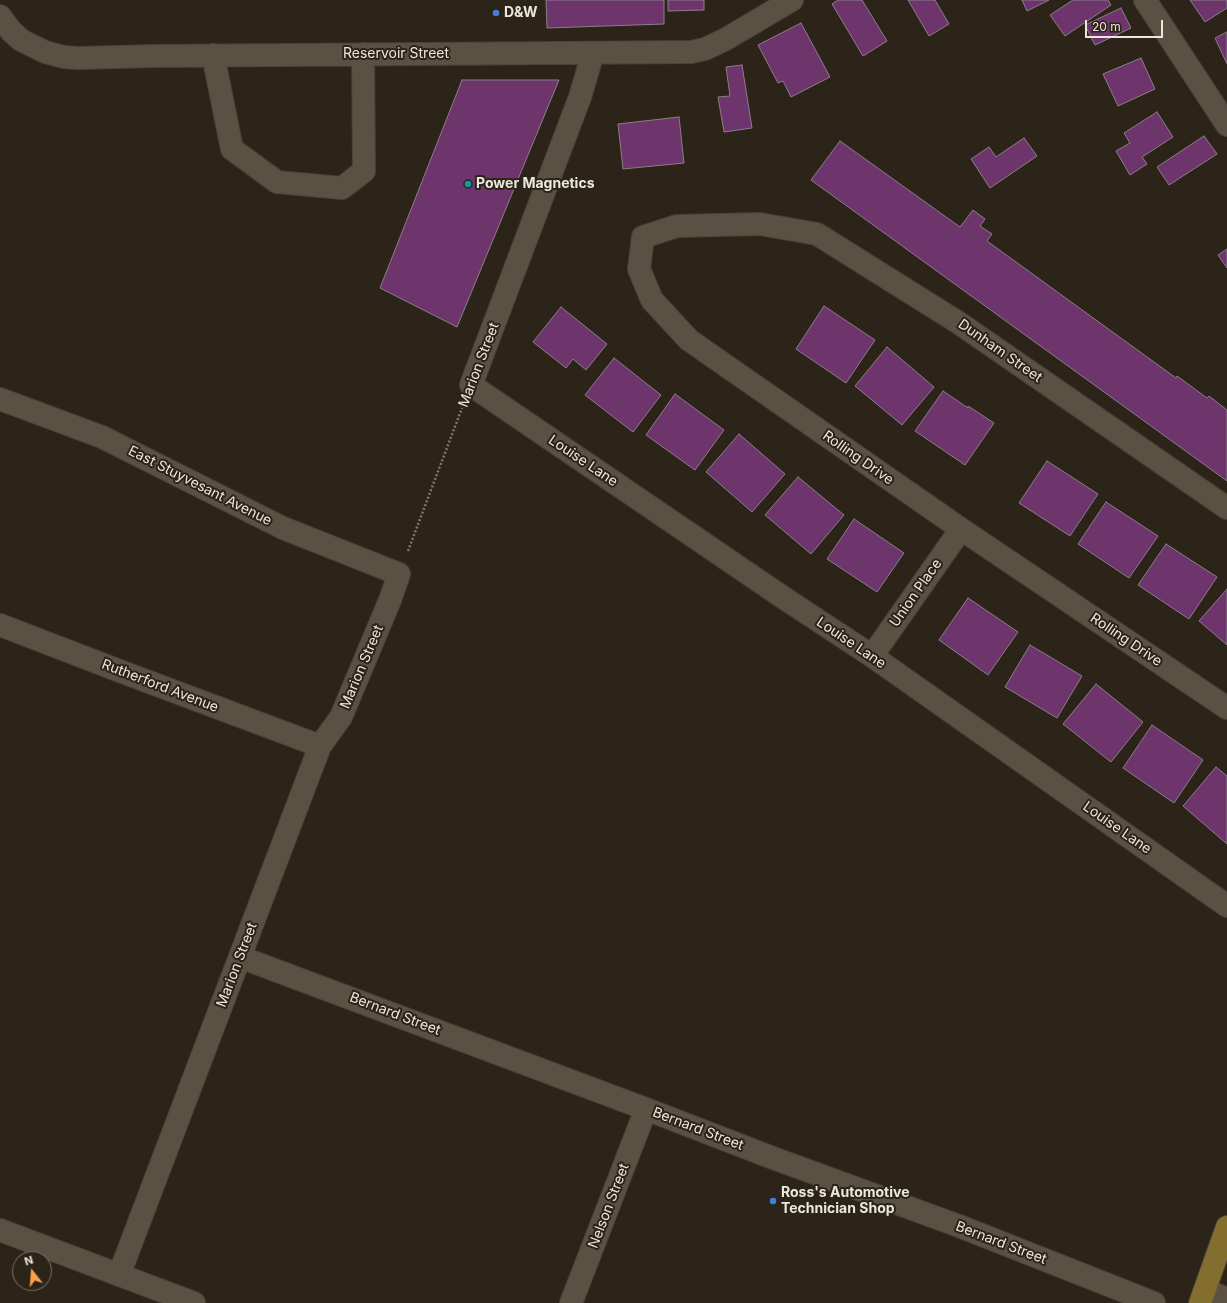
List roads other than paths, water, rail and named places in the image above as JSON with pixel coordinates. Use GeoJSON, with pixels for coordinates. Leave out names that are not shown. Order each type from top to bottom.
{"type":"FeatureCollection","features":[{"type":"Feature","properties":{"kind":"main road"},"geometry":{"type":"LineString","coordinates":[[1203,1296],[1227,1227]]}},
{"type":"Feature","properties":{"kind":"street","name":"Reservoir Street"},"geometry":{"type":"LineString","coordinates":[[0,16],[11,31],[21,40],[45,52],[64,57],[363,54],[593,54],[691,52],[705,49],[726,39],[792,0]]}},
{"type":"Feature","properties":{"kind":"street"},"geometry":{"type":"LineString","coordinates":[[1144,0],[1227,125]]}},
{"type":"Feature","properties":{"kind":"street"},"geometry":{"type":"LineString","coordinates":[[213,56],[232,149],[277,182],[342,188],[364,171],[363,54]]}},
{"type":"Feature","properties":{"kind":"street","name":"Marion Street"},"geometry":{"type":"LineString","coordinates":[[471,385],[580,97],[593,54]]}},
{"type":"Feature","properties":{"kind":"street","name":"Dunham Street"},"geometry":{"type":"LineString","coordinates":[[760,224],[817,234],[959,323],[1227,508]]}},
{"type":"Feature","properties":{"kind":"street","name":"Rolling Drive"},"geometry":{"type":"LineString","coordinates":[[760,224],[677,226],[642,237],[639,269],[652,300],[689,340],[961,529],[1227,708]]}},
{"type":"Feature","properties":{"kind":"street","name":"Louise Lane"},"geometry":{"type":"LineString","coordinates":[[471,385],[781,596],[872,656],[1227,906]]}},
{"type":"Feature","properties":{"kind":"street","name":"East Stuyvesant Avenue"},"geometry":{"type":"LineString","coordinates":[[0,399],[102,437],[283,528],[399,574]]}},
{"type":"Feature","properties":{"kind":"street","name":"Union Place"},"geometry":{"type":"LineString","coordinates":[[872,656],[961,529]]}},
{"type":"Feature","properties":{"kind":"street","name":"Marion Street"},"geometry":{"type":"LineString","coordinates":[[119,1275],[320,746],[341,717],[390,600],[399,574]]}},
{"type":"Feature","properties":{"kind":"street","name":"Rutherford Avenue"},"geometry":{"type":"LineString","coordinates":[[0,625],[320,746]]}},
{"type":"Feature","properties":{"kind":"street","name":"Bernard Street"},"geometry":{"type":"LineString","coordinates":[[240,957],[773,1158],[959,1226],[1154,1303]]}},
{"type":"Feature","properties":{"kind":"street","name":"Nelson Street"},"geometry":{"type":"LineString","coordinates":[[571,1303],[646,1109]]}},
{"type":"Feature","properties":{"kind":"street"},"geometry":{"type":"LineString","coordinates":[[0,1230],[194,1303]]}},
{"type":"Feature","properties":{"kind":"street"},"geometry":{"type":"LineString","coordinates":[[1203,1296],[1227,1299]]}},
{"type":"Feature","properties":{"kind":"place","name":"D&W"},"geometry":{"type":"Point","coordinates":[496,13]}},
{"type":"Feature","properties":{"kind":"place","name":"Power Magnetics"},"geometry":{"type":"Point","coordinates":[468,184]}},
{"type":"Feature","properties":{"kind":"place","name":"Ross's Automotive Technician Shop"},"geometry":{"type":"Point","coordinates":[773,1201]}}]}
